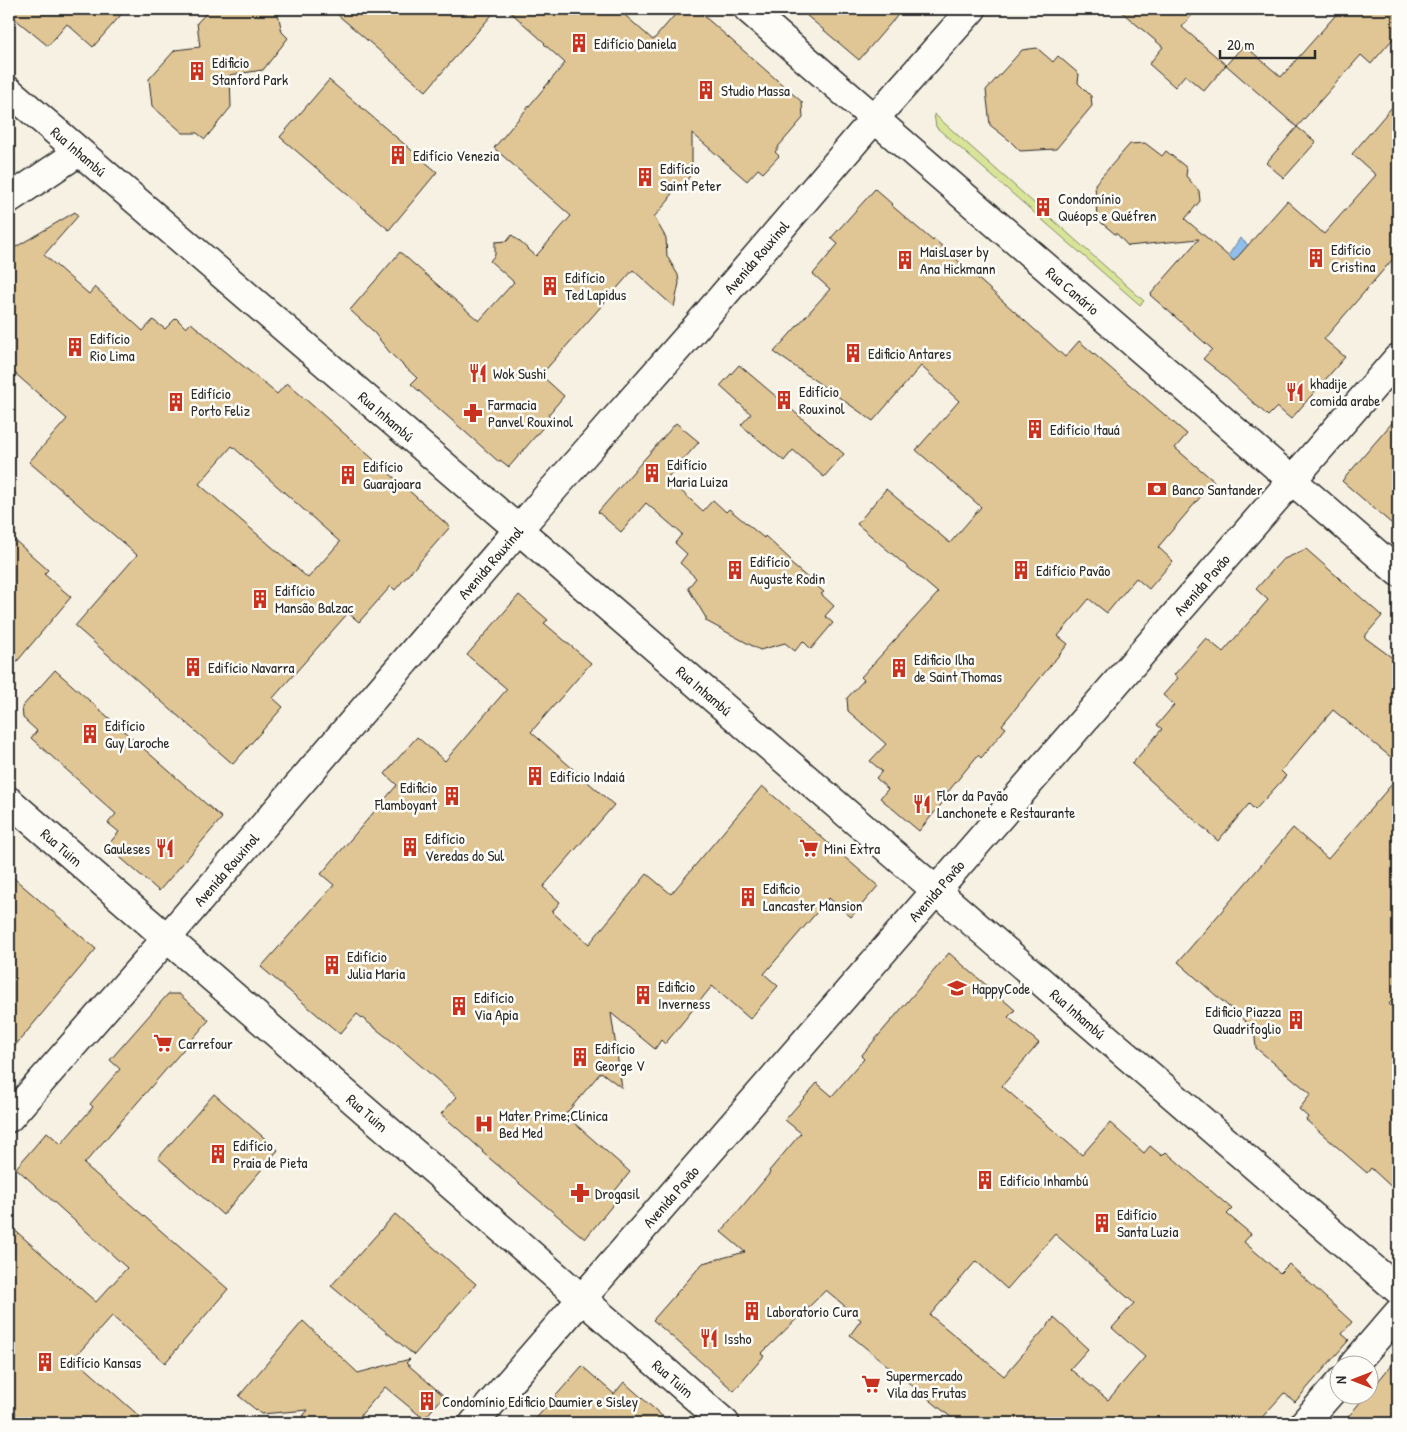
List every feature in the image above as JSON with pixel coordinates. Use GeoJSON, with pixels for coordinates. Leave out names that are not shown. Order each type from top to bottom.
{"type":"FeatureCollection","features":[{"type":"Feature","properties":{"kind":"street","name":"Rua Canário"},"geometry":{"type":"LineString","coordinates":[[748,9],[1398,572]]}},
{"type":"Feature","properties":{"kind":"street","name":"Avenida Rouxinol"},"geometry":{"type":"LineString","coordinates":[[9,1118],[692,332],[875,118],[972,9]]}},
{"type":"Feature","properties":{"kind":"street","name":"Rua Inhambú"},"geometry":{"type":"LineString","coordinates":[[9,91],[1398,1290]]}},
{"type":"Feature","properties":{"kind":"street"},"geometry":{"type":"LineString","coordinates":[[9,199],[79,152]]}},
{"type":"Feature","properties":{"kind":"street","name":"Avenida Pavão"},"geometry":{"type":"LineString","coordinates":[[474,1423],[1398,358]]}},
{"type":"Feature","properties":{"kind":"street","name":"Rua Tuim"},"geometry":{"type":"LineString","coordinates":[[9,801],[725,1423]]}},
{"type":"Feature","properties":{"kind":"street"},"geometry":{"type":"LineString","coordinates":[[1363,1354],[1398,1313]]}},
{"type":"Feature","properties":{"kind":"street"},"geometry":{"type":"LineString","coordinates":[[1304,1423],[1330,1393]]}},
{"type":"Feature","properties":{"kind":"green space"},"geometry":{"type":"Polygon","coordinates":[[[934,114],[1144,301],[1140,305],[936,127],[934,114]]]}},
{"type":"Feature","properties":{"kind":"water"},"geometry":{"type":"Polygon","coordinates":[[[1240,238],[1265,259],[1250,276],[1228,256],[1240,238]]]}},
{"type":"Feature","properties":{"kind":"building"},"geometry":{"type":"Polygon","coordinates":[[[9,9],[126,9],[93,47],[67,24],[48,46],[9,14],[9,9]]]}},
{"type":"Feature","properties":{"kind":"building","name":"Edificio Stanford Park"},"geometry":{"type":"Polygon","coordinates":[[[210,9],[277,9],[282,32],[288,38],[263,70],[230,75],[231,107],[205,139],[197,133],[183,133],[152,106],[149,79],[175,50],[200,47],[197,23],[210,9]]]}},
{"type":"Feature","properties":{"kind":"building"},"geometry":{"type":"Polygon","coordinates":[[[331,9],[497,9],[426,91],[331,9]]]}},
{"type":"Feature","properties":{"kind":"building"},"geometry":{"type":"Polygon","coordinates":[[[507,9],[618,9],[653,40],[680,9],[696,9],[802,102],[803,118],[778,147],[775,152],[779,156],[763,173],[758,169],[747,181],[692,133],[692,173],[684,184],[672,192],[669,200],[654,217],[666,238],[667,256],[678,275],[679,283],[674,307],[633,270],[541,375],[564,396],[548,415],[551,418],[509,467],[500,460],[499,462],[411,384],[417,378],[391,354],[372,330],[350,310],[400,252],[479,321],[514,282],[490,261],[495,255],[495,242],[507,241],[512,235],[536,256],[571,216],[494,148],[565,63],[507,9]]]}},
{"type":"Feature","properties":{"kind":"building"},"geometry":{"type":"Polygon","coordinates":[[[799,9],[903,9],[859,60],[799,9]]]}},
{"type":"Feature","properties":{"kind":"building"},"geometry":{"type":"Polygon","coordinates":[[[1118,9],[1197,9],[1182,27],[1226,65],[1204,91],[1185,75],[1175,87],[1149,64],[1163,47],[1118,9]]]}},
{"type":"Feature","properties":{"kind":"building"},"geometry":{"type":"Polygon","coordinates":[[[1341,9],[1398,9],[1398,33],[1371,64],[1361,55],[1297,127],[1226,65],[1244,45],[1281,77],[1341,9]]]}},
{"type":"Feature","properties":{"kind":"building"},"geometry":{"type":"Polygon","coordinates":[[[1037,48],[1053,62],[1058,56],[1079,74],[1078,83],[1091,96],[1092,106],[1056,149],[1020,151],[990,125],[986,90],[1022,50],[1037,48]]]}},
{"type":"Feature","properties":{"kind":"building","name":"Edifício Venezia"},"geometry":{"type":"Polygon","coordinates":[[[329,80],[437,172],[389,230],[280,137],[329,80]]]}},
{"type":"Feature","properties":{"kind":"building"},"geometry":{"type":"Polygon","coordinates":[[[1398,100],[1398,253],[1324,339],[1345,357],[1291,419],[1277,407],[1268,416],[1203,359],[1212,349],[1150,295],[1199,239],[1128,246],[1117,234],[1097,219],[1095,184],[1130,144],[1145,143],[1162,156],[1166,151],[1187,168],[1186,176],[1199,191],[1200,201],[1185,219],[1234,261],[1287,201],[1324,234],[1376,175],[1352,154],[1398,100]]]}},
{"type":"Feature","properties":{"kind":"building"},"geometry":{"type":"Polygon","coordinates":[[[1297,127],[1316,142],[1284,178],[1266,163],[1297,127]]]}},
{"type":"Feature","properties":{"kind":"building"},"geometry":{"type":"Polygon","coordinates":[[[875,189],[933,241],[934,239],[1065,357],[1079,341],[1187,434],[1175,448],[1214,481],[1158,547],[1173,561],[1149,589],[1136,578],[1107,613],[1089,599],[1058,636],[1068,644],[1002,725],[1006,728],[981,758],[978,755],[947,793],[949,795],[919,831],[880,798],[888,789],[876,778],[882,771],[870,761],[886,744],[848,711],[847,698],[864,680],[861,677],[938,593],[857,524],[886,489],[950,543],[981,507],[916,450],[959,401],[921,366],[873,421],[774,352],[830,289],[813,274],[838,244],[831,238],[875,189]]]}},
{"type":"Feature","properties":{"kind":"building"},"geometry":{"type":"Polygon","coordinates":[[[75,212],[78,216],[44,255],[89,294],[95,287],[143,331],[153,320],[165,329],[176,318],[186,328],[191,323],[277,394],[287,383],[450,527],[395,590],[391,586],[359,622],[348,613],[273,698],[283,707],[233,764],[75,626],[137,555],[29,462],[67,419],[9,368],[9,251],[75,212]],[[232,446],[199,484],[308,578],[340,542],[232,446]]]}},
{"type":"Feature","properties":{"kind":"building"},"geometry":{"type":"Polygon","coordinates":[[[739,365],[844,454],[824,477],[793,450],[784,461],[741,425],[751,414],[720,386],[739,365]]]}},
{"type":"Feature","properties":{"kind":"building"},"geometry":{"type":"Polygon","coordinates":[[[1398,416],[1398,529],[1342,481],[1398,416]]]}},
{"type":"Feature","properties":{"kind":"building"},"geometry":{"type":"Polygon","coordinates":[[[676,423],[699,442],[667,478],[703,511],[713,500],[726,512],[729,509],[764,538],[765,536],[791,560],[789,562],[824,592],[821,594],[834,606],[825,616],[833,623],[811,649],[803,641],[795,651],[785,643],[760,650],[706,621],[688,588],[696,578],[680,563],[687,554],[675,543],[682,534],[646,503],[621,532],[598,512],[676,423]]]}},
{"type":"Feature","properties":{"kind":"building"},"geometry":{"type":"Polygon","coordinates":[[[9,535],[48,570],[44,574],[71,597],[9,671],[9,535]]]}},
{"type":"Feature","properties":{"kind":"building"},"geometry":{"type":"Polygon","coordinates":[[[1306,549],[1382,616],[1364,637],[1398,662],[1398,763],[1333,710],[1281,771],[1286,776],[1255,810],[1249,804],[1218,841],[1132,764],[1162,729],[1157,725],[1174,705],[1163,695],[1178,678],[1174,675],[1206,638],[1223,652],[1268,600],[1256,589],[1282,560],[1306,549]]]}},
{"type":"Feature","properties":{"kind":"building"},"geometry":{"type":"Polygon","coordinates":[[[519,595],[548,620],[544,623],[591,663],[531,732],[614,805],[543,887],[560,902],[552,912],[589,944],[647,874],[671,894],[762,786],[878,886],[851,917],[829,898],[764,974],[778,986],[750,1019],[712,986],[665,1044],[661,1040],[655,1049],[611,1013],[622,1088],[601,1072],[565,1115],[630,1172],[610,1197],[615,1202],[585,1239],[482,1152],[441,1114],[457,1097],[398,1046],[357,1014],[340,1034],[261,967],[334,885],[321,874],[397,785],[385,774],[393,764],[417,737],[445,761],[507,689],[467,655],[519,595]]]}},
{"type":"Feature","properties":{"kind":"building"},"geometry":{"type":"Polygon","coordinates":[[[55,670],[222,818],[159,891],[107,846],[119,832],[108,823],[116,814],[31,738],[37,731],[23,718],[22,707],[55,670]]]}},
{"type":"Feature","properties":{"kind":"building"},"geometry":{"type":"Polygon","coordinates":[[[1398,777],[1398,994],[1389,1004],[1398,1013],[1398,1193],[1371,1168],[1367,1173],[1306,1120],[1308,1117],[1299,1109],[1311,1094],[1256,1048],[1254,1029],[1178,962],[1293,828],[1328,859],[1398,777]]]}},
{"type":"Feature","properties":{"kind":"building"},"geometry":{"type":"Polygon","coordinates":[[[9,874],[96,949],[9,1053],[9,874]]]}},
{"type":"Feature","properties":{"kind":"building"},"geometry":{"type":"Polygon","coordinates":[[[949,953],[1015,1010],[1008,1017],[1039,1043],[1002,1086],[1082,1155],[1110,1123],[1144,1153],[1150,1146],[1162,1156],[1166,1152],[1232,1209],[1227,1214],[1251,1234],[1244,1242],[1280,1273],[1289,1264],[1352,1322],[1342,1334],[1349,1340],[1337,1354],[1330,1354],[1330,1362],[1295,1402],[1284,1393],[1257,1423],[958,1423],[850,1335],[861,1320],[826,1290],[761,1354],[764,1356],[734,1391],[653,1320],[703,1263],[745,1252],[721,1232],[801,1133],[785,1120],[817,1083],[832,1096],[864,1059],[861,1056],[949,953]],[[1055,1234],[1007,1289],[976,1261],[930,1315],[1004,1376],[1054,1318],[1088,1349],[1070,1369],[1108,1400],[1145,1357],[1112,1328],[1134,1303],[1055,1234]]]}},
{"type":"Feature","properties":{"kind":"building"},"geometry":{"type":"Polygon","coordinates":[[[168,994],[179,994],[209,1020],[84,1164],[228,1289],[165,1363],[112,1316],[74,1358],[147,1423],[9,1423],[9,1225],[96,1302],[127,1268],[16,1168],[47,1132],[61,1144],[93,1107],[90,1104],[120,1069],[110,1060],[168,994]]]}},
{"type":"Feature","properties":{"kind":"building","name":"Edifício Praia de Pieta"},"geometry":{"type":"Polygon","coordinates":[[[214,1094],[278,1150],[223,1215],[158,1158],[214,1094]]]}},
{"type":"Feature","properties":{"kind":"building"},"geometry":{"type":"Polygon","coordinates":[[[395,1214],[476,1284],[414,1355],[331,1286],[395,1214]]]}},
{"type":"Feature","properties":{"kind":"building"},"geometry":{"type":"Polygon","coordinates":[[[303,1321],[358,1373],[410,1359],[406,1363],[444,1396],[424,1419],[385,1387],[354,1423],[297,1423],[308,1410],[261,1414],[239,1396],[303,1321]]]}},
{"type":"Feature","properties":{"kind":"building"},"geometry":{"type":"Polygon","coordinates":[[[1398,1357],[1398,1423],[1343,1423],[1359,1404],[1380,1404],[1380,1379],[1398,1357]]]}},
{"type":"Feature","properties":{"kind":"building"},"geometry":{"type":"Polygon","coordinates":[[[582,1366],[614,1394],[624,1382],[670,1423],[532,1423],[582,1366]]]}},
{"type":"Feature","properties":{"kind":"place","name":"Edifício Daniela"},"geometry":{"type":"Point","coordinates":[579,43]}},
{"type":"Feature","properties":{"kind":"place","name":"Edificio Stanford Park"},"geometry":{"type":"Point","coordinates":[197,71]}},
{"type":"Feature","properties":{"kind":"place","name":"Studio Massa"},"geometry":{"type":"Point","coordinates":[706,90]}},
{"type":"Feature","properties":{"kind":"place","name":"Edifício Venezia"},"geometry":{"type":"Point","coordinates":[398,155]}},
{"type":"Feature","properties":{"kind":"place","name":"Edifício Saint Peter"},"geometry":{"type":"Point","coordinates":[645,177]}},
{"type":"Feature","properties":{"kind":"place","name":"Condomínio Quéops e Quéfren"},"geometry":{"type":"Point","coordinates":[1043,207]}},
{"type":"Feature","properties":{"kind":"place","name":"Edifício Cristina"},"geometry":{"type":"Point","coordinates":[1316,258]}},
{"type":"Feature","properties":{"kind":"place","name":"MaisLaser by Ana Hickmann"},"geometry":{"type":"Point","coordinates":[905,260]}},
{"type":"Feature","properties":{"kind":"place","name":"Edifício Ted Lapidus"},"geometry":{"type":"Point","coordinates":[550,286]}},
{"type":"Feature","properties":{"kind":"place","name":"Edifício Rio Lima"},"geometry":{"type":"Point","coordinates":[75,347]}},
{"type":"Feature","properties":{"kind":"place","name":"Edificio Antares"},"geometry":{"type":"Point","coordinates":[853,353]}},
{"type":"Feature","properties":{"kind":"place","name":"Wok Sushi"},"geometry":{"type":"Point","coordinates":[478,373]}},
{"type":"Feature","properties":{"kind":"place","name":"khadije comida arabe"},"geometry":{"type":"Point","coordinates":[1295,392]}},
{"type":"Feature","properties":{"kind":"place","name":"Edifício Rouxinol"},"geometry":{"type":"Point","coordinates":[784,400]}},
{"type":"Feature","properties":{"kind":"place","name":"Edifício Porto Feliz"},"geometry":{"type":"Point","coordinates":[176,402]}},
{"type":"Feature","properties":{"kind":"place","name":"Farmacia Panvel Rouxinol"},"geometry":{"type":"Point","coordinates":[473,413]}},
{"type":"Feature","properties":{"kind":"place","name":"Edifício Itauá"},"geometry":{"type":"Point","coordinates":[1035,429]}},
{"type":"Feature","properties":{"kind":"place","name":"Edifício Maria Luiza"},"geometry":{"type":"Point","coordinates":[652,473]}},
{"type":"Feature","properties":{"kind":"place","name":"Edifício Guarajoara"},"geometry":{"type":"Point","coordinates":[348,475]}},
{"type":"Feature","properties":{"kind":"place","name":"Banco Santander"},"geometry":{"type":"Point","coordinates":[1157,489]}},
{"type":"Feature","properties":{"kind":"place","name":"Edifício Auguste Rodin"},"geometry":{"type":"Point","coordinates":[735,570]}},
{"type":"Feature","properties":{"kind":"place","name":"Edifício Pavão"},"geometry":{"type":"Point","coordinates":[1021,570]}},
{"type":"Feature","properties":{"kind":"place","name":"Edifício Mansão Balzac"},"geometry":{"type":"Point","coordinates":[260,599]}},
{"type":"Feature","properties":{"kind":"place","name":"Edifício Navarra"},"geometry":{"type":"Point","coordinates":[193,667]}},
{"type":"Feature","properties":{"kind":"place","name":"Edificio Ilha de Saint Thomas"},"geometry":{"type":"Point","coordinates":[899,668]}},
{"type":"Feature","properties":{"kind":"place","name":"Edifício Guy Laroche"},"geometry":{"type":"Point","coordinates":[90,734]}},
{"type":"Feature","properties":{"kind":"place","name":"Edifício Indaiá"},"geometry":{"type":"Point","coordinates":[535,776]}},
{"type":"Feature","properties":{"kind":"place","name":"Edificio Flamboyant"},"geometry":{"type":"Point","coordinates":[452,796]}},
{"type":"Feature","properties":{"kind":"place","name":"Flor da Pavão Lanchonete e Restaurante"},"geometry":{"type":"Point","coordinates":[922,804]}},
{"type":"Feature","properties":{"kind":"place","name":"Edifício Veredas do Sul"},"geometry":{"type":"Point","coordinates":[410,847]}},
{"type":"Feature","properties":{"kind":"place","name":"Gauleses"},"geometry":{"type":"Point","coordinates":[165,848]}},
{"type":"Feature","properties":{"kind":"place","name":"Mini Extra"},"geometry":{"type":"Point","coordinates":[809,848]}},
{"type":"Feature","properties":{"kind":"place","name":"Edificio Lancaster Mansion"},"geometry":{"type":"Point","coordinates":[748,897]}},
{"type":"Feature","properties":{"kind":"place","name":"Edifício Julia Maria"},"geometry":{"type":"Point","coordinates":[332,965]}},
{"type":"Feature","properties":{"kind":"place","name":"HappyCode"},"geometry":{"type":"Point","coordinates":[957,988]}},
{"type":"Feature","properties":{"kind":"place","name":"Edificio Inverness"},"geometry":{"type":"Point","coordinates":[643,995]}},
{"type":"Feature","properties":{"kind":"place","name":"Edifício Via Apia"},"geometry":{"type":"Point","coordinates":[459,1006]}},
{"type":"Feature","properties":{"kind":"place","name":"Edificio Piazza Quadrifoglio"},"geometry":{"type":"Point","coordinates":[1296,1020]}},
{"type":"Feature","properties":{"kind":"place","name":"Carrefour"},"geometry":{"type":"Point","coordinates":[163,1043]}},
{"type":"Feature","properties":{"kind":"place","name":"Edifício George V"},"geometry":{"type":"Point","coordinates":[580,1057]}},
{"type":"Feature","properties":{"kind":"place","name":"Mater Prime;Clínica Bed Med"},"geometry":{"type":"Point","coordinates":[484,1124]}},
{"type":"Feature","properties":{"kind":"place","name":"Edifício Praia de Pieta"},"geometry":{"type":"Point","coordinates":[218,1154]}},
{"type":"Feature","properties":{"kind":"place","name":"Edifício Inhambú"},"geometry":{"type":"Point","coordinates":[985,1180]}},
{"type":"Feature","properties":{"kind":"place","name":"Drogasil"},"geometry":{"type":"Point","coordinates":[580,1193]}},
{"type":"Feature","properties":{"kind":"place","name":"Edifício Santa Luzia"},"geometry":{"type":"Point","coordinates":[1102,1223]}},
{"type":"Feature","properties":{"kind":"place","name":"Laboratorio Cura"},"geometry":{"type":"Point","coordinates":[752,1311]}},
{"type":"Feature","properties":{"kind":"place","name":"Issho"},"geometry":{"type":"Point","coordinates":[709,1338]}},
{"type":"Feature","properties":{"kind":"place","name":"Edifício Kansas"},"geometry":{"type":"Point","coordinates":[45,1362]}},
{"type":"Feature","properties":{"kind":"place","name":"Supermercado Vila das Frutas"},"geometry":{"type":"Point","coordinates":[871,1384]}},
{"type":"Feature","properties":{"kind":"place","name":"Condomínio Edificio Daumier e Sisley"},"geometry":{"type":"Point","coordinates":[427,1401]}}]}
